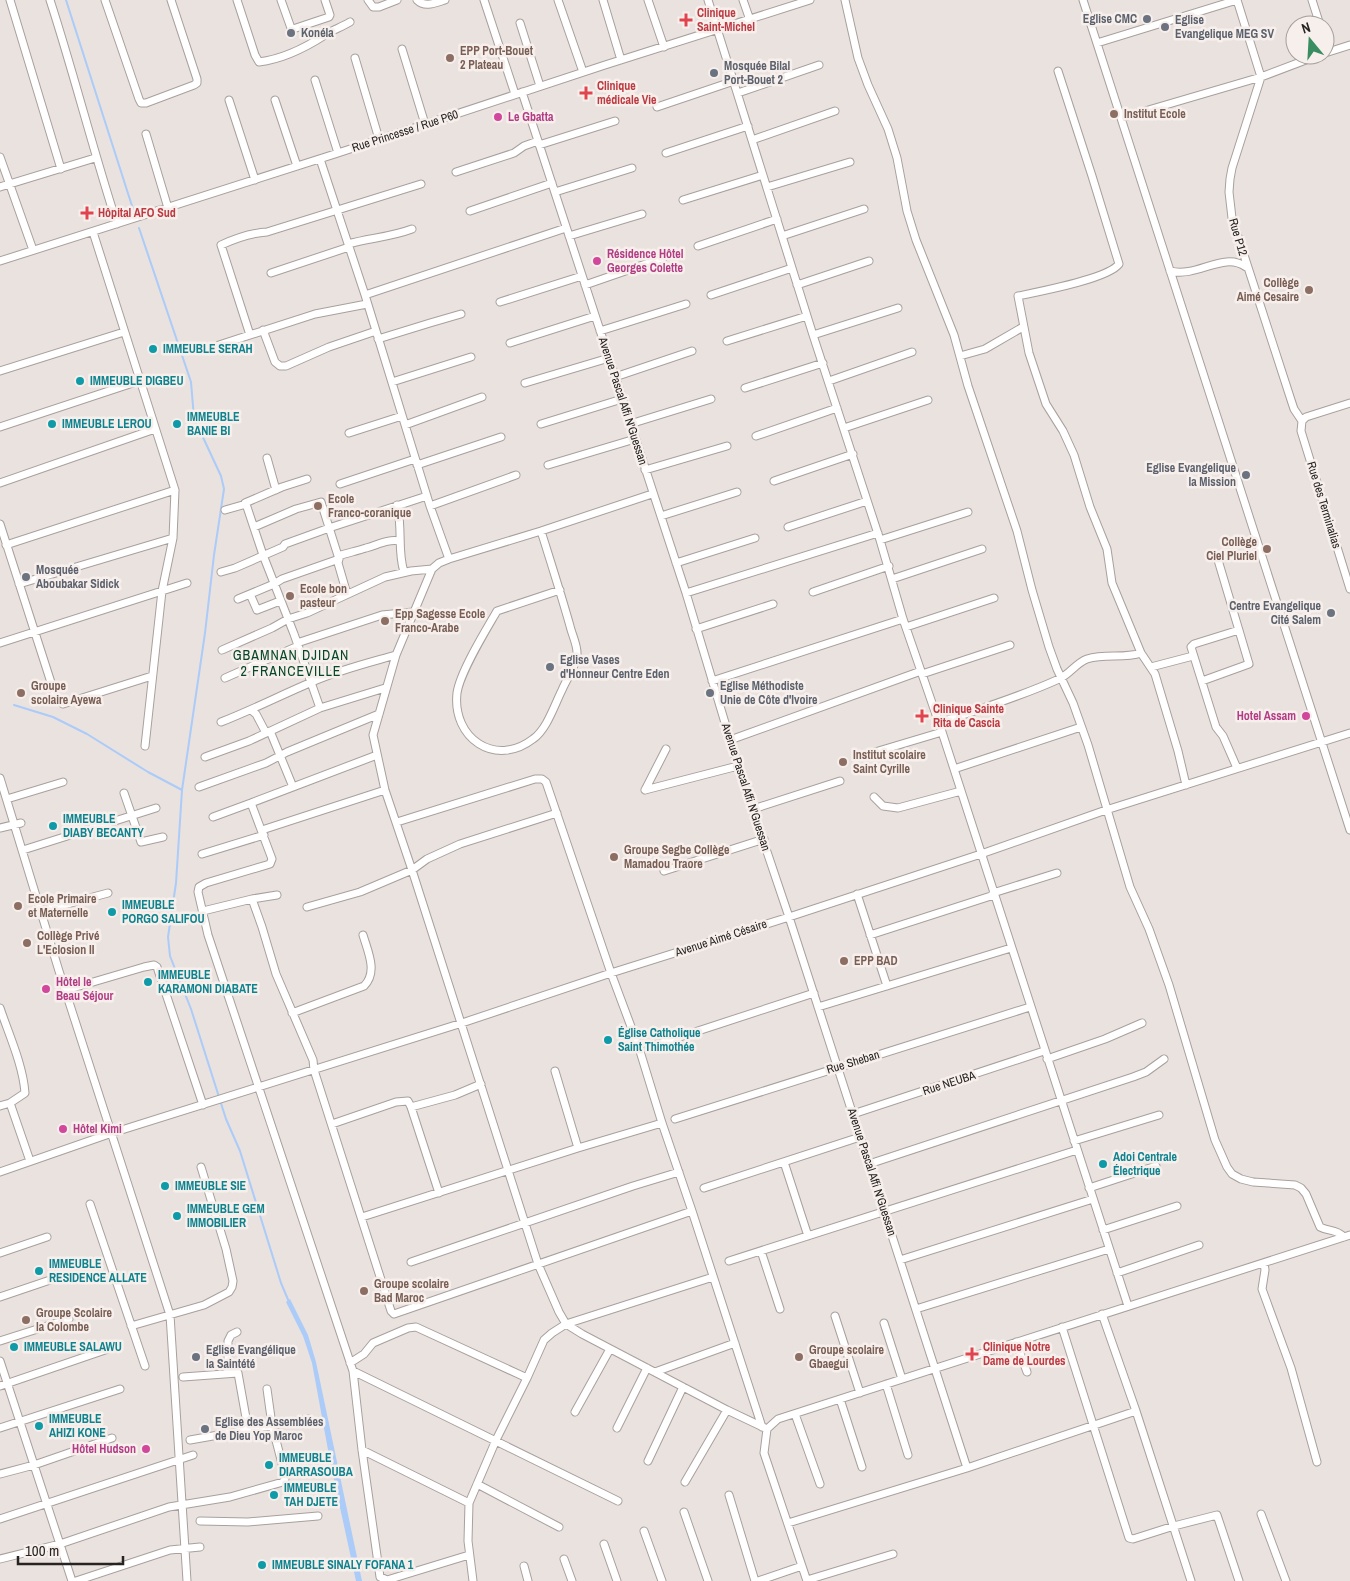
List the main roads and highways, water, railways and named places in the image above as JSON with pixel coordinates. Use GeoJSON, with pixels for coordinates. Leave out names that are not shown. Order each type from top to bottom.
{"type":"FeatureCollection","features":[{"type":"Feature","properties":{"kind":"water"},"geometry":{"type":"Polygon","coordinates":[[[290,1299],[308,1335],[316,1362],[362,1581],[356,1581],[331,1466],[312,1363],[303,1336],[286,1302],[290,1299]]]}},
{"type":"Feature","properties":{"kind":"waterway"},"geometry":{"type":"LineString","coordinates":[[66,0],[133,209]]}},
{"type":"Feature","properties":{"kind":"waterway"},"geometry":{"type":"LineString","coordinates":[[139,228],[191,382],[194,418],[221,476],[224,489],[182,790],[176,883],[168,937],[170,956],[191,1009],[226,1119],[240,1151],[281,1283],[289,1302]]}},
{"type":"Feature","properties":{"kind":"waterway"},"geometry":{"type":"LineString","coordinates":[[14,705],[53,717],[87,734],[148,772],[182,790]]}},
{"type":"Feature","properties":{"kind":"place","name":"Eglise CMC"},"geometry":{"type":"Point","coordinates":[1147,19]}},
{"type":"Feature","properties":{"kind":"place","name":"Clinique Saint-Michel"},"geometry":{"type":"Point","coordinates":[686,20]}},
{"type":"Feature","properties":{"kind":"place","name":"Eglise Evangelique MEG SV"},"geometry":{"type":"Point","coordinates":[1165,27]}},
{"type":"Feature","properties":{"kind":"place","name":"Konéla"},"geometry":{"type":"Point","coordinates":[291,33]}},
{"type":"Feature","properties":{"kind":"place","name":"EPP Port-Bouet 2 Plateau"},"geometry":{"type":"Point","coordinates":[450,58]}},
{"type":"Feature","properties":{"kind":"place","name":"Mosquée Bilal Port-Bouet 2"},"geometry":{"type":"Point","coordinates":[714,73]}},
{"type":"Feature","properties":{"kind":"place","name":"Clinique médicale Vie"},"geometry":{"type":"Point","coordinates":[586,93]}},
{"type":"Feature","properties":{"kind":"place","name":"Institut Ecole"},"geometry":{"type":"Point","coordinates":[1114,114]}},
{"type":"Feature","properties":{"kind":"place","name":"Le Gbatta"},"geometry":{"type":"Point","coordinates":[498,117]}},
{"type":"Feature","properties":{"kind":"place","name":"Hôpital AFO Sud"},"geometry":{"type":"Point","coordinates":[87,213]}},
{"type":"Feature","properties":{"kind":"place","name":"Résidence Hôtel Georges Colette"},"geometry":{"type":"Point","coordinates":[597,261]}},
{"type":"Feature","properties":{"kind":"place","name":"Collège Aimé Cesaire"},"geometry":{"type":"Point","coordinates":[1309,290]}},
{"type":"Feature","properties":{"kind":"place","name":"IMMEUBLE SERAH"},"geometry":{"type":"Point","coordinates":[153,349]}},
{"type":"Feature","properties":{"kind":"place","name":"IMMEUBLE DIGBEU"},"geometry":{"type":"Point","coordinates":[80,381]}},
{"type":"Feature","properties":{"kind":"place","name":"IMMEUBLE LEROU"},"geometry":{"type":"Point","coordinates":[52,424]}},
{"type":"Feature","properties":{"kind":"place","name":"IMMEUBLE BANIE BI"},"geometry":{"type":"Point","coordinates":[177,424]}},
{"type":"Feature","properties":{"kind":"place","name":"Eglise Evangelique la Mission"},"geometry":{"type":"Point","coordinates":[1246,475]}},
{"type":"Feature","properties":{"kind":"place","name":"Ecole Franco-coranique"},"geometry":{"type":"Point","coordinates":[318,506]}},
{"type":"Feature","properties":{"kind":"place","name":"Collège Ciel Pluriel"},"geometry":{"type":"Point","coordinates":[1267,549]}},
{"type":"Feature","properties":{"kind":"place","name":"Mosquée Aboubakar Sidick"},"geometry":{"type":"Point","coordinates":[26,577]}},
{"type":"Feature","properties":{"kind":"place","name":"Ecole bon pasteur"},"geometry":{"type":"Point","coordinates":[290,596]}},
{"type":"Feature","properties":{"kind":"place","name":"Centre Evangelique Cité Salem"},"geometry":{"type":"Point","coordinates":[1331,613]}},
{"type":"Feature","properties":{"kind":"place","name":"Epp Sagesse Ecole Franco-Arabe"},"geometry":{"type":"Point","coordinates":[385,621]}},
{"type":"Feature","properties":{"kind":"place","name":"Eglise Vases d'Honneur Centre Eden"},"geometry":{"type":"Point","coordinates":[550,667]}},
{"type":"Feature","properties":{"kind":"place","name":"Groupe scolaire Ayewa"},"geometry":{"type":"Point","coordinates":[21,693]}},
{"type":"Feature","properties":{"kind":"place","name":"Eglise Méthodiste Unie de Côte d'Ivoire"},"geometry":{"type":"Point","coordinates":[710,693]}},
{"type":"Feature","properties":{"kind":"place","name":"Clinique Sainte Rita de Cascia"},"geometry":{"type":"Point","coordinates":[922,716]}},
{"type":"Feature","properties":{"kind":"place","name":"Hotel Assam"},"geometry":{"type":"Point","coordinates":[1306,716]}},
{"type":"Feature","properties":{"kind":"place","name":"Institut scolaire Saint Cyrille"},"geometry":{"type":"Point","coordinates":[843,762]}},
{"type":"Feature","properties":{"kind":"place","name":"IMMEUBLE DIABY BECANTY"},"geometry":{"type":"Point","coordinates":[53,826]}},
{"type":"Feature","properties":{"kind":"place","name":"Groupe Segbe Collège Mamadou Traore"},"geometry":{"type":"Point","coordinates":[614,857]}},
{"type":"Feature","properties":{"kind":"place","name":"Ecole Primaire et Maternelle"},"geometry":{"type":"Point","coordinates":[18,906]}},
{"type":"Feature","properties":{"kind":"place","name":"IMMEUBLE PORGO SALIFOU"},"geometry":{"type":"Point","coordinates":[112,912]}},
{"type":"Feature","properties":{"kind":"place","name":"Collège Privé L'Eclosion II"},"geometry":{"type":"Point","coordinates":[27,943]}},
{"type":"Feature","properties":{"kind":"place","name":"EPP BAD"},"geometry":{"type":"Point","coordinates":[844,961]}},
{"type":"Feature","properties":{"kind":"place","name":"IMMEUBLE KARAMONI DIABATE"},"geometry":{"type":"Point","coordinates":[148,982]}},
{"type":"Feature","properties":{"kind":"place","name":"Hôtel le Beau Séjour"},"geometry":{"type":"Point","coordinates":[46,989]}},
{"type":"Feature","properties":{"kind":"place","name":"Église Catholique Saint Thimothée"},"geometry":{"type":"Point","coordinates":[608,1040]}},
{"type":"Feature","properties":{"kind":"place","name":"Hôtel Kimi"},"geometry":{"type":"Point","coordinates":[63,1129]}},
{"type":"Feature","properties":{"kind":"place","name":"Adoi Centrale Électrique"},"geometry":{"type":"Point","coordinates":[1103,1164]}},
{"type":"Feature","properties":{"kind":"place","name":"IMMEUBLE SIE"},"geometry":{"type":"Point","coordinates":[165,1186]}},
{"type":"Feature","properties":{"kind":"place","name":"IMMEUBLE GEM IMMOBILIER"},"geometry":{"type":"Point","coordinates":[177,1216]}},
{"type":"Feature","properties":{"kind":"place","name":"IMMEUBLE RESIDENCE ALLATE"},"geometry":{"type":"Point","coordinates":[39,1271]}},
{"type":"Feature","properties":{"kind":"place","name":"Groupe scolaire Bad Maroc"},"geometry":{"type":"Point","coordinates":[364,1291]}},
{"type":"Feature","properties":{"kind":"place","name":"Groupe Scolaire la Colombe"},"geometry":{"type":"Point","coordinates":[26,1320]}},
{"type":"Feature","properties":{"kind":"place","name":"IMMEUBLE SALAWU"},"geometry":{"type":"Point","coordinates":[14,1347]}},
{"type":"Feature","properties":{"kind":"place","name":"Clinique Notre Dame de Lourdes"},"geometry":{"type":"Point","coordinates":[972,1354]}},
{"type":"Feature","properties":{"kind":"place","name":"Eglise Evangélique la Saintété"},"geometry":{"type":"Point","coordinates":[196,1357]}},
{"type":"Feature","properties":{"kind":"place","name":"Groupe scolaire Gbaegui"},"geometry":{"type":"Point","coordinates":[799,1357]}},
{"type":"Feature","properties":{"kind":"place","name":"IMMEUBLE AHIZI KONE"},"geometry":{"type":"Point","coordinates":[39,1426]}},
{"type":"Feature","properties":{"kind":"place","name":"Eglise des Assemblées de Dieu Yop Maroc"},"geometry":{"type":"Point","coordinates":[205,1429]}},
{"type":"Feature","properties":{"kind":"place","name":"Hôtel Hudson"},"geometry":{"type":"Point","coordinates":[146,1449]}},
{"type":"Feature","properties":{"kind":"place","name":"IMMEUBLE DIARRASOUBA"},"geometry":{"type":"Point","coordinates":[269,1465]}},
{"type":"Feature","properties":{"kind":"place","name":"IMMEUBLE TAH DJETE"},"geometry":{"type":"Point","coordinates":[274,1495]}},
{"type":"Feature","properties":{"kind":"place","name":"IMMEUBLE SINALY FOFANA 1"},"geometry":{"type":"Point","coordinates":[262,1565]}},
{"type":"Feature","properties":{"kind":"district","name":"GBAMNAN DJIDAN 2 FRANCEVILLE"},"geometry":{"type":"Point","coordinates":[291,664]}}]}
